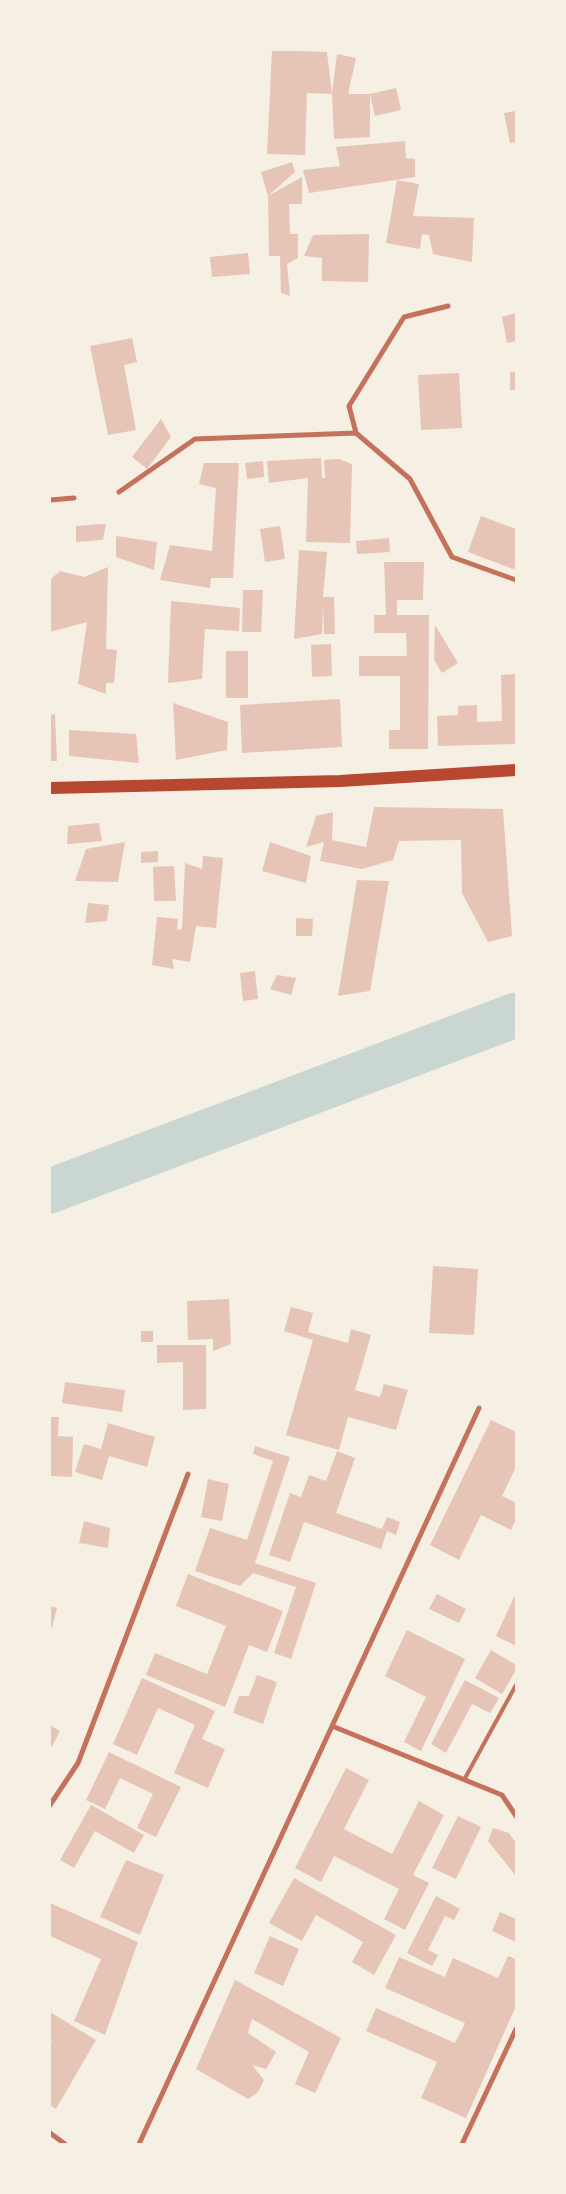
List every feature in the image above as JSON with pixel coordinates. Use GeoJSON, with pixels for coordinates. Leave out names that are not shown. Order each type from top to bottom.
{"type":"FeatureCollection","features":[{"type":"Feature","properties":{"kind":"main road"},"geometry":{"type":"LineString","coordinates":[[50,788],[340,780],[516,770]]}},
{"type":"Feature","properties":{"kind":"street"},"geometry":{"type":"LineString","coordinates":[[448,306],[404,317],[349,406],[356,433],[410,479],[452,557],[516,580]]}},
{"type":"Feature","properties":{"kind":"street"},"geometry":{"type":"LineString","coordinates":[[120,492],[196,439],[356,433]]}},
{"type":"Feature","properties":{"kind":"street"},"geometry":{"type":"LineString","coordinates":[[50,500],[74,498]]}},
{"type":"Feature","properties":{"kind":"street"},"geometry":{"type":"LineString","coordinates":[[139,2144],[479,1408]]}},
{"type":"Feature","properties":{"kind":"street"},"geometry":{"type":"LineString","coordinates":[[50,1806],[78,1762],[188,1474]]}},
{"type":"Feature","properties":{"kind":"street"},"geometry":{"type":"LineString","coordinates":[[332,1726],[502,1795],[516,1816]]}},
{"type":"Feature","properties":{"kind":"street"},"geometry":{"type":"LineString","coordinates":[[462,2144],[516,2029]]}},
{"type":"Feature","properties":{"kind":"street"},"geometry":{"type":"LineString","coordinates":[[50,2133],[65,2144]]}},
{"type":"Feature","properties":{"kind":"lane"},"geometry":{"type":"LineString","coordinates":[[464,1780],[516,1685]]}},
{"type":"Feature","properties":{"kind":"building"},"geometry":{"type":"Polygon","coordinates":[[[272,50],[327,52],[332,94],[307,93],[305,155],[267,154],[272,50]]]}},
{"type":"Feature","properties":{"kind":"building"},"geometry":{"type":"Polygon","coordinates":[[[337,54],[356,58],[348,94],[370,94],[370,137],[334,139],[332,94],[337,54]]]}},
{"type":"Feature","properties":{"kind":"building"},"geometry":{"type":"Polygon","coordinates":[[[396,88],[401,110],[375,116],[370,94],[396,88]]]}},
{"type":"Feature","properties":{"kind":"building"},"geometry":{"type":"Polygon","coordinates":[[[516,111],[516,142],[510,143],[504,113],[516,111]]]}},
{"type":"Feature","properties":{"kind":"building"},"geometry":{"type":"Polygon","coordinates":[[[405,141],[406,158],[415,159],[415,177],[309,193],[303,170],[340,166],[336,147],[405,141]]]}},
{"type":"Feature","properties":{"kind":"building"},"geometry":{"type":"Polygon","coordinates":[[[292,162],[295,172],[268,196],[261,172],[292,162]]]}},
{"type":"Feature","properties":{"kind":"building"},"geometry":{"type":"Polygon","coordinates":[[[302,177],[302,204],[289,204],[290,234],[298,234],[298,258],[287,264],[290,296],[281,293],[280,256],[269,256],[268,196],[302,177]]]}},
{"type":"Feature","properties":{"kind":"building"},"geometry":{"type":"Polygon","coordinates":[[[397,180],[419,184],[413,216],[474,218],[472,262],[433,254],[429,235],[422,234],[420,249],[386,243],[397,180]]]}},
{"type":"Feature","properties":{"kind":"building"},"geometry":{"type":"Polygon","coordinates":[[[369,234],[368,282],[322,281],[322,258],[304,256],[313,235],[369,234]]]}},
{"type":"Feature","properties":{"kind":"building"},"geometry":{"type":"Polygon","coordinates":[[[248,253],[250,274],[212,277],[210,257],[248,253]]]}},
{"type":"Feature","properties":{"kind":"building"},"geometry":{"type":"Polygon","coordinates":[[[516,313],[516,341],[507,343],[502,317],[516,313]]]}},
{"type":"Feature","properties":{"kind":"building"},"geometry":{"type":"Polygon","coordinates":[[[132,338],[137,362],[124,365],[136,430],[108,435],[90,346],[132,338]]]}},
{"type":"Feature","properties":{"kind":"building"},"geometry":{"type":"Polygon","coordinates":[[[510,372],[516,372],[516,390],[510,390],[510,372]]]}},
{"type":"Feature","properties":{"kind":"building"},"geometry":{"type":"Polygon","coordinates":[[[459,373],[462,428],[421,430],[418,375],[459,373]]]}},
{"type":"Feature","properties":{"kind":"building"},"geometry":{"type":"Polygon","coordinates":[[[161,419],[171,437],[147,469],[132,457],[161,419]]]}},
{"type":"Feature","properties":{"kind":"building"},"geometry":{"type":"Polygon","coordinates":[[[321,458],[322,478],[325,478],[324,460],[339,459],[352,464],[350,543],[306,542],[308,478],[269,483],[267,461],[321,458]]]}},
{"type":"Feature","properties":{"kind":"building"},"geometry":{"type":"Polygon","coordinates":[[[263,461],[264,477],[247,479],[245,463],[263,461]]]}},
{"type":"Feature","properties":{"kind":"building"},"geometry":{"type":"Polygon","coordinates":[[[204,463],[239,463],[233,578],[211,578],[210,588],[160,580],[170,545],[212,551],[216,488],[199,484],[204,463]]]}},
{"type":"Feature","properties":{"kind":"building"},"geometry":{"type":"Polygon","coordinates":[[[481,516],[516,529],[516,570],[468,552],[481,516]]]}},
{"type":"Feature","properties":{"kind":"building"},"geometry":{"type":"Polygon","coordinates":[[[106,524],[103,540],[76,542],[76,526],[106,524]]]}},
{"type":"Feature","properties":{"kind":"building"},"geometry":{"type":"Polygon","coordinates":[[[280,526],[285,559],[265,562],[260,529],[280,526]]]}},
{"type":"Feature","properties":{"kind":"building"},"geometry":{"type":"Polygon","coordinates":[[[116,536],[157,542],[154,570],[116,557],[116,536]]]}},
{"type":"Feature","properties":{"kind":"building"},"geometry":{"type":"Polygon","coordinates":[[[389,538],[390,552],[357,554],[356,541],[389,538]]]}},
{"type":"Feature","properties":{"kind":"building"},"geometry":{"type":"Polygon","coordinates":[[[299,550],[327,552],[323,597],[334,597],[335,634],[324,634],[323,605],[322,634],[294,639],[299,550]]]}},
{"type":"Feature","properties":{"kind":"building"},"geometry":{"type":"Polygon","coordinates":[[[384,562],[424,562],[423,600],[397,600],[397,615],[429,615],[428,749],[389,749],[389,730],[400,730],[400,676],[359,676],[359,656],[407,656],[406,633],[374,633],[374,615],[386,615],[384,562]]]}},
{"type":"Feature","properties":{"kind":"building"},"geometry":{"type":"Polygon","coordinates":[[[108,567],[106,649],[117,650],[114,683],[106,683],[106,694],[78,684],[87,622],[50,632],[50,580],[60,571],[84,577],[108,567]]]}},
{"type":"Feature","properties":{"kind":"building"},"geometry":{"type":"Polygon","coordinates":[[[243,590],[263,590],[261,632],[242,632],[243,590]]]}},
{"type":"Feature","properties":{"kind":"building"},"geometry":{"type":"Polygon","coordinates":[[[171,601],[240,608],[239,631],[205,629],[202,679],[168,683],[171,601]]]}},
{"type":"Feature","properties":{"kind":"building"},"geometry":{"type":"Polygon","coordinates":[[[435,625],[458,663],[442,673],[434,660],[435,625]]]}},
{"type":"Feature","properties":{"kind":"building"},"geometry":{"type":"Polygon","coordinates":[[[331,644],[332,676],[312,677],[311,645],[331,644]]]}},
{"type":"Feature","properties":{"kind":"building"},"geometry":{"type":"Polygon","coordinates":[[[226,651],[248,651],[248,698],[226,698],[226,651]]]}},
{"type":"Feature","properties":{"kind":"building"},"geometry":{"type":"Polygon","coordinates":[[[516,674],[516,744],[438,746],[437,716],[458,715],[458,706],[477,705],[477,722],[502,721],[501,675],[516,674]]]}},
{"type":"Feature","properties":{"kind":"building"},"geometry":{"type":"Polygon","coordinates":[[[340,699],[342,747],[242,753],[240,705],[340,699]]]}},
{"type":"Feature","properties":{"kind":"building"},"geometry":{"type":"Polygon","coordinates":[[[173,703],[228,722],[227,750],[176,760],[173,703]]]}},
{"type":"Feature","properties":{"kind":"building"},"geometry":{"type":"Polygon","coordinates":[[[55,714],[57,761],[50,761],[50,715],[55,714]]]}},
{"type":"Feature","properties":{"kind":"building"},"geometry":{"type":"Polygon","coordinates":[[[69,730],[136,734],[139,763],[69,756],[69,730]]]}},
{"type":"Feature","properties":{"kind":"building"},"geometry":{"type":"Polygon","coordinates":[[[374,807],[503,809],[512,936],[488,942],[462,893],[461,840],[399,841],[393,860],[362,869],[320,861],[324,842],[306,847],[316,816],[333,812],[332,840],[366,847],[374,807]]]}},
{"type":"Feature","properties":{"kind":"building"},"geometry":{"type":"Polygon","coordinates":[[[99,823],[102,841],[67,844],[68,826],[99,823]]]}},
{"type":"Feature","properties":{"kind":"building"},"geometry":{"type":"Polygon","coordinates":[[[125,842],[118,882],[75,881],[86,849],[125,842]]]}},
{"type":"Feature","properties":{"kind":"building"},"geometry":{"type":"Polygon","coordinates":[[[270,842],[311,856],[306,883],[262,871],[270,842]]]}},
{"type":"Feature","properties":{"kind":"building"},"geometry":{"type":"Polygon","coordinates":[[[158,851],[158,862],[141,863],[141,852],[158,851]]]}},
{"type":"Feature","properties":{"kind":"building"},"geometry":{"type":"Polygon","coordinates":[[[203,856],[223,858],[216,928],[196,926],[190,962],[172,959],[174,969],[152,965],[157,917],[178,919],[177,930],[182,929],[185,863],[202,869],[203,856]]]}},
{"type":"Feature","properties":{"kind":"building"},"geometry":{"type":"Polygon","coordinates":[[[174,866],[176,901],[154,901],[153,867],[174,866]]]}},
{"type":"Feature","properties":{"kind":"building"},"geometry":{"type":"Polygon","coordinates":[[[357,880],[389,881],[370,991],[338,996],[357,880]]]}},
{"type":"Feature","properties":{"kind":"building"},"geometry":{"type":"Polygon","coordinates":[[[88,903],[109,905],[107,921],[85,923],[88,903]]]}},
{"type":"Feature","properties":{"kind":"building"},"geometry":{"type":"Polygon","coordinates":[[[296,918],[313,919],[312,936],[296,936],[296,918]]]}},
{"type":"Feature","properties":{"kind":"building"},"geometry":{"type":"Polygon","coordinates":[[[255,971],[258,999],[243,1001],[240,973],[255,971]]]}},
{"type":"Feature","properties":{"kind":"building"},"geometry":{"type":"Polygon","coordinates":[[[277,975],[296,978],[291,995],[270,989],[277,975]]]}},
{"type":"Feature","properties":{"kind":"building"},"geometry":{"type":"Polygon","coordinates":[[[433,1266],[478,1269],[474,1335],[429,1333],[433,1266]]]}},
{"type":"Feature","properties":{"kind":"building"},"geometry":{"type":"Polygon","coordinates":[[[229,1299],[231,1344],[213,1351],[213,1339],[188,1340],[187,1301],[229,1299]]]}},
{"type":"Feature","properties":{"kind":"building"},"geometry":{"type":"Polygon","coordinates":[[[291,1307],[313,1313],[308,1332],[348,1343],[351,1329],[371,1335],[355,1390],[380,1397],[384,1384],[408,1390],[396,1430],[348,1417],[339,1450],[286,1435],[313,1340],[284,1331],[291,1307]]]}},
{"type":"Feature","properties":{"kind":"building"},"geometry":{"type":"Polygon","coordinates":[[[141,1331],[153,1331],[153,1342],[141,1342],[141,1331]]]}},
{"type":"Feature","properties":{"kind":"building"},"geometry":{"type":"Polygon","coordinates":[[[157,1345],[206,1345],[206,1409],[183,1410],[183,1362],[157,1363],[157,1345]]]}},
{"type":"Feature","properties":{"kind":"building"},"geometry":{"type":"Polygon","coordinates":[[[65,1382],[125,1390],[122,1412],[62,1403],[65,1382]]]}},
{"type":"Feature","properties":{"kind":"building"},"geometry":{"type":"Polygon","coordinates":[[[50,1417],[59,1417],[58,1436],[73,1437],[72,1477],[50,1476],[50,1417]]]}},
{"type":"Feature","properties":{"kind":"building"},"geometry":{"type":"Polygon","coordinates":[[[491,1420],[516,1432],[516,1467],[502,1496],[516,1503],[516,1519],[511,1530],[481,1515],[459,1560],[430,1545],[491,1420]]]}},
{"type":"Feature","properties":{"kind":"building"},"geometry":{"type":"Polygon","coordinates":[[[108,1423],[155,1437],[147,1467],[109,1456],[102,1480],[75,1472],[84,1444],[101,1449],[108,1423]]]}},
{"type":"Feature","properties":{"kind":"building"},"geometry":{"type":"Polygon","coordinates":[[[255,1446],[290,1457],[255,1563],[316,1583],[291,1659],[274,1653],[296,1587],[253,1573],[240,1586],[195,1571],[210,1528],[247,1540],[273,1461],[253,1454],[255,1446]]]}},
{"type":"Feature","properties":{"kind":"building"},"geometry":{"type":"Polygon","coordinates":[[[337,1451],[355,1458],[336,1513],[382,1529],[387,1517],[400,1522],[396,1535],[387,1531],[381,1549],[304,1522],[290,1562],[269,1555],[290,1493],[301,1497],[309,1475],[326,1481],[337,1451]]]}},
{"type":"Feature","properties":{"kind":"building"},"geometry":{"type":"Polygon","coordinates":[[[208,1479],[229,1484],[222,1521],[201,1517],[208,1479]]]}},
{"type":"Feature","properties":{"kind":"building"},"geometry":{"type":"Polygon","coordinates":[[[84,1521],[110,1528],[108,1548],[79,1543],[84,1521]]]}},
{"type":"Feature","properties":{"kind":"building"},"geometry":{"type":"Polygon","coordinates":[[[188,1574],[283,1611],[267,1652],[249,1645],[225,1707],[146,1675],[155,1653],[207,1674],[226,1626],[176,1606],[188,1574]]]}},
{"type":"Feature","properties":{"kind":"building"},"geometry":{"type":"Polygon","coordinates":[[[516,1593],[516,1646],[496,1636],[516,1593]]]}},
{"type":"Feature","properties":{"kind":"building"},"geometry":{"type":"Polygon","coordinates":[[[437,1594],[466,1609],[459,1623],[429,1609],[437,1594]]]}},
{"type":"Feature","properties":{"kind":"building"},"geometry":{"type":"Polygon","coordinates":[[[50,1606],[57,1608],[52,1628],[50,1627],[50,1606]]]}},
{"type":"Feature","properties":{"kind":"building"},"geometry":{"type":"Polygon","coordinates":[[[407,1630],[465,1659],[421,1751],[404,1742],[426,1697],[385,1676],[407,1630]]]}},
{"type":"Feature","properties":{"kind":"building"},"geometry":{"type":"Polygon","coordinates":[[[491,1650],[516,1665],[516,1670],[502,1694],[475,1678],[491,1650]]]}},
{"type":"Feature","properties":{"kind":"building"},"geometry":{"type":"Polygon","coordinates":[[[257,1675],[277,1682],[263,1724],[233,1713],[239,1696],[249,1696],[257,1675]]]}},
{"type":"Feature","properties":{"kind":"building"},"geometry":{"type":"Polygon","coordinates":[[[142,1678],[215,1711],[202,1739],[225,1749],[208,1788],[174,1773],[195,1725],[158,1708],[137,1755],[113,1744],[142,1678]]]}},
{"type":"Feature","properties":{"kind":"building"},"geometry":{"type":"Polygon","coordinates":[[[465,1680],[499,1698],[490,1713],[472,1704],[446,1753],[431,1744],[465,1680]]]}},
{"type":"Feature","properties":{"kind":"building"},"geometry":{"type":"Polygon","coordinates":[[[50,1725],[60,1731],[50,1750],[50,1725]]]}},
{"type":"Feature","properties":{"kind":"building"},"geometry":{"type":"Polygon","coordinates":[[[109,1752],[181,1787],[156,1837],[137,1828],[153,1794],[120,1778],[105,1809],[86,1800],[109,1752]]]}},
{"type":"Feature","properties":{"kind":"building"},"geometry":{"type":"Polygon","coordinates":[[[346,1768],[369,1780],[344,1829],[392,1854],[419,1801],[444,1815],[413,1875],[429,1883],[405,1930],[384,1919],[399,1889],[334,1856],[321,1882],[295,1868],[346,1768]]]}},
{"type":"Feature","properties":{"kind":"building"},"geometry":{"type":"Polygon","coordinates":[[[91,1805],[144,1835],[134,1853],[95,1831],[74,1868],[60,1860],[91,1805]]]}},
{"type":"Feature","properties":{"kind":"building"},"geometry":{"type":"Polygon","coordinates":[[[458,1816],[481,1827],[456,1879],[432,1868],[458,1816]]]}},
{"type":"Feature","properties":{"kind":"building"},"geometry":{"type":"Polygon","coordinates":[[[493,1828],[509,1833],[516,1843],[516,1876],[488,1841],[493,1828]]]}},
{"type":"Feature","properties":{"kind":"building"},"geometry":{"type":"Polygon","coordinates":[[[126,1860],[164,1875],[140,1935],[100,1917],[126,1860]]]}},
{"type":"Feature","properties":{"kind":"building"},"geometry":{"type":"Polygon","coordinates":[[[294,1878],[396,1935],[374,1975],[352,1962],[363,1942],[316,1915],[302,1941],[269,1923],[294,1878]]]}},
{"type":"Feature","properties":{"kind":"building"},"geometry":{"type":"Polygon","coordinates":[[[436,1896],[460,1909],[454,1920],[445,1916],[428,1950],[438,1955],[432,1966],[407,1953],[436,1896]]]}},
{"type":"Feature","properties":{"kind":"building"},"geometry":{"type":"Polygon","coordinates":[[[50,1903],[138,1942],[105,2035],[74,2021],[101,1959],[50,1936],[50,1903]]]}},
{"type":"Feature","properties":{"kind":"building"},"geometry":{"type":"Polygon","coordinates":[[[500,1912],[516,1919],[516,1942],[492,1931],[500,1912]]]}},
{"type":"Feature","properties":{"kind":"building"},"geometry":{"type":"Polygon","coordinates":[[[270,1936],[299,1949],[283,1986],[254,1973],[270,1936]]]}},
{"type":"Feature","properties":{"kind":"building"},"geometry":{"type":"Polygon","coordinates":[[[508,1956],[516,1959],[516,2006],[466,2118],[421,2098],[437,2062],[366,2031],[376,2008],[455,2043],[465,2023],[385,1988],[399,1957],[445,1977],[453,1958],[498,1978],[508,1956]]]}},
{"type":"Feature","properties":{"kind":"building"},"geometry":{"type":"Polygon","coordinates":[[[235,1980],[341,2038],[315,2093],[295,2084],[309,2052],[252,2019],[248,2033],[276,2052],[266,2069],[252,2065],[264,2080],[258,2092],[248,2099],[196,2069],[235,1980]]]}},
{"type":"Feature","properties":{"kind":"building"},"geometry":{"type":"Polygon","coordinates":[[[50,2012],[96,2040],[56,2109],[50,2105],[50,2044],[52,2040],[50,2039],[50,2012]]]}},
{"type":"Feature","properties":{"kind":"waterway"},"geometry":{"type":"LineString","coordinates":[[50,1191],[516,1015]]}}]}
